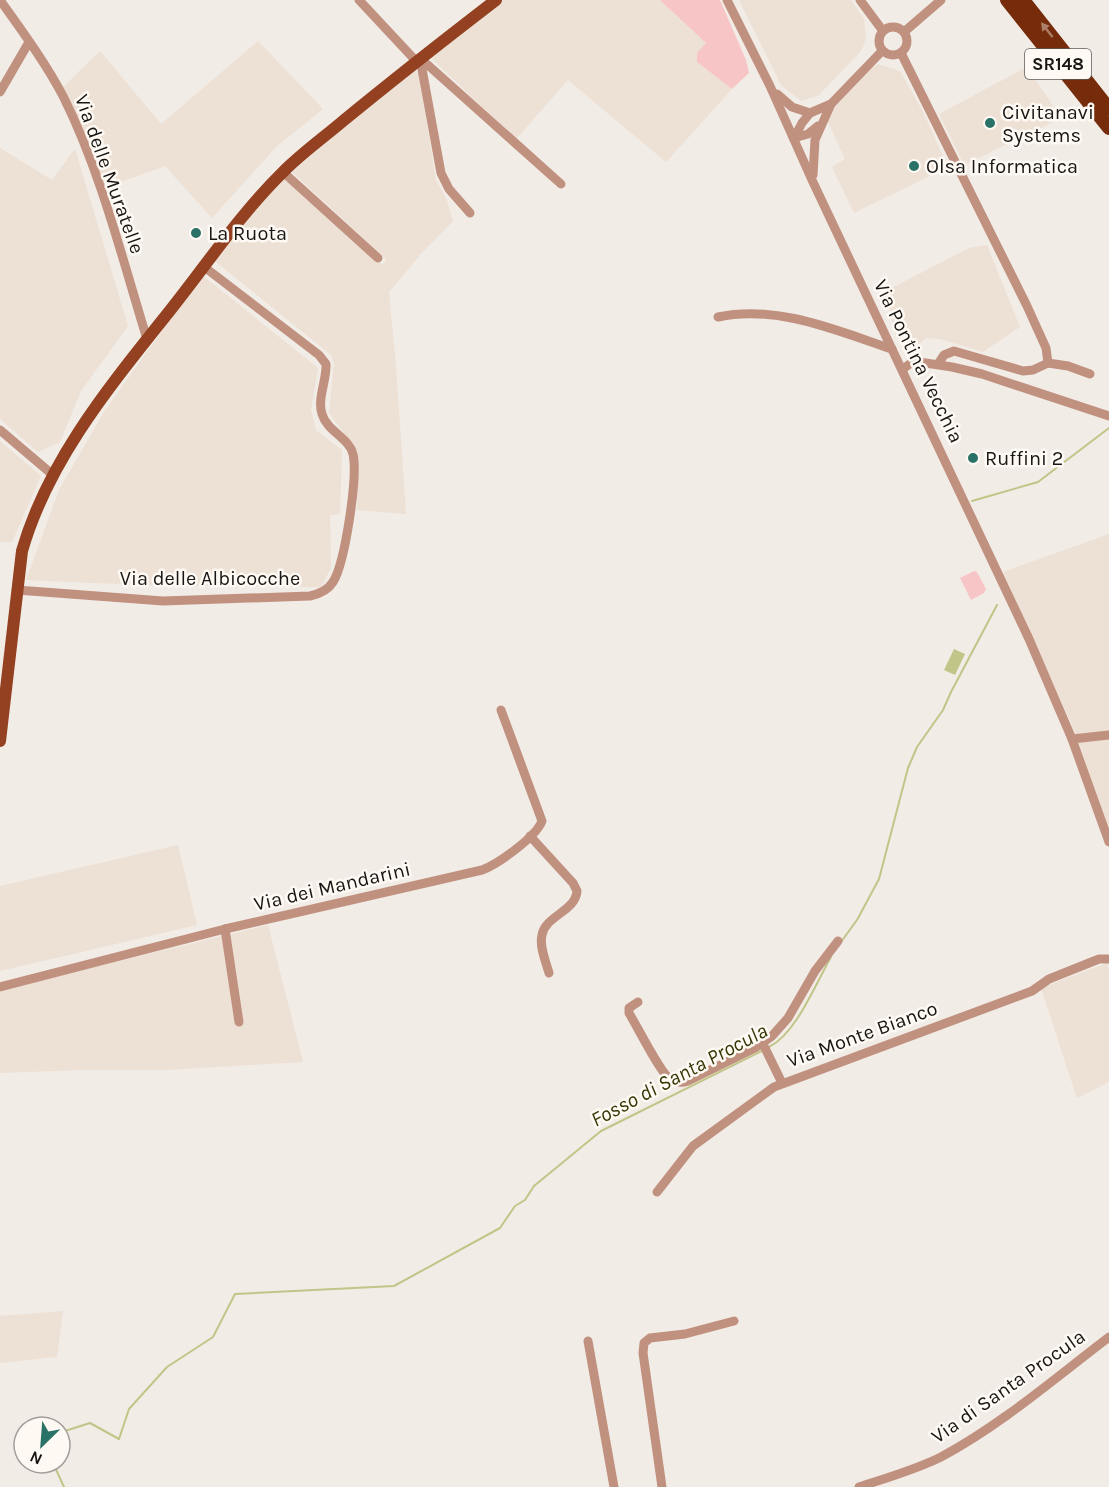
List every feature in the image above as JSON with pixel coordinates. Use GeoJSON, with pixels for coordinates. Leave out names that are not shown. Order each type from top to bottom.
{"type":"FeatureCollection","features":[{"type":"Feature","properties":{"kind":"highway","name":"SR148"},"geometry":{"type":"LineString","coordinates":[[1007,0],[1109,128]]}},
{"type":"Feature","properties":{"kind":"highway","name":"SR148"},"geometry":{"type":"LineString","coordinates":[[1023,0],[1109,110]]}},
{"type":"Feature","properties":{"kind":"main road"},"geometry":{"type":"LineString","coordinates":[[0,741],[4,686],[25,541],[53,475],[94,410],[203,266],[283,172],[418,60],[496,0]]}},
{"type":"Feature","properties":{"kind":"street","name":"Via delle Muratelle"},"geometry":{"type":"LineString","coordinates":[[0,0],[59,90],[80,135],[147,339]]}},
{"type":"Feature","properties":{"kind":"street"},"geometry":{"type":"LineString","coordinates":[[358,0],[418,60],[561,184]]}},
{"type":"Feature","properties":{"kind":"street","name":"Via Pontina Vecchia"},"geometry":{"type":"LineString","coordinates":[[727,0],[770,86],[1029,639],[1072,739],[1109,842]]}},
{"type":"Feature","properties":{"kind":"street"},"geometry":{"type":"LineString","coordinates":[[861,0],[883,31]]}},
{"type":"Feature","properties":{"kind":"street"},"geometry":{"type":"LineString","coordinates":[[904,32],[940,0]]}},
{"type":"Feature","properties":{"kind":"street"},"geometry":{"type":"LineString","coordinates":[[896,27],[904,32],[907,40],[905,49],[901,53],[894,56],[882,51],[878,43],[886,28],[896,27]]}},
{"type":"Feature","properties":{"kind":"street"},"geometry":{"type":"LineString","coordinates":[[0,92],[29,42]]}},
{"type":"Feature","properties":{"kind":"street"},"geometry":{"type":"LineString","coordinates":[[813,180],[814,145],[822,121],[831,104],[882,51]]}},
{"type":"Feature","properties":{"kind":"street"},"geometry":{"type":"LineString","coordinates":[[901,53],[1028,306],[1046,348],[1048,363]]}},
{"type":"Feature","properties":{"kind":"street"},"geometry":{"type":"LineString","coordinates":[[418,60],[440,171],[449,189],[470,213]]}},
{"type":"Feature","properties":{"kind":"street"},"geometry":{"type":"LineString","coordinates":[[770,86],[789,105],[810,113]]}},
{"type":"Feature","properties":{"kind":"street"},"geometry":{"type":"LineString","coordinates":[[794,138],[810,113],[831,104]]}},
{"type":"Feature","properties":{"kind":"street"},"geometry":{"type":"LineString","coordinates":[[794,138],[808,134],[822,121]]}},
{"type":"Feature","properties":{"kind":"street"},"geometry":{"type":"LineString","coordinates":[[283,172],[378,258]]}},
{"type":"Feature","properties":{"kind":"street","name":"Via delle Albicocche"},"geometry":{"type":"LineString","coordinates":[[17,590],[171,600],[310,596],[324,591],[334,581],[351,511],[353,457],[349,447],[329,425],[321,412],[326,364],[319,355],[203,266]]}},
{"type":"Feature","properties":{"kind":"street"},"geometry":{"type":"LineString","coordinates":[[718,317],[749,314],[797,320],[836,330],[892,349]]}},
{"type":"Feature","properties":{"kind":"street"},"geometry":{"type":"LineString","coordinates":[[938,364],[944,355],[954,351],[1023,371],[1033,370],[1048,363],[1065,365],[1090,374]]}},
{"type":"Feature","properties":{"kind":"street"},"geometry":{"type":"LineString","coordinates":[[903,369],[915,362],[938,364],[982,374],[1109,416]]}},
{"type":"Feature","properties":{"kind":"street"},"geometry":{"type":"LineString","coordinates":[[0,430],[53,475]]}},
{"type":"Feature","properties":{"kind":"street"},"geometry":{"type":"LineString","coordinates":[[501,710],[542,819],[540,825],[530,836],[573,883],[577,891],[574,901],[542,932],[541,940],[549,973]]}},
{"type":"Feature","properties":{"kind":"street"},"geometry":{"type":"LineString","coordinates":[[1072,739],[1109,735]]}},
{"type":"Feature","properties":{"kind":"street","name":"Via dei Mandarini"},"geometry":{"type":"LineString","coordinates":[[0,987],[225,929],[482,870],[498,862],[530,836]]}},
{"type":"Feature","properties":{"kind":"street"},"geometry":{"type":"LineString","coordinates":[[225,929],[239,1022]]}},
{"type":"Feature","properties":{"kind":"street"},"geometry":{"type":"LineString","coordinates":[[638,1002],[629,1008],[629,1013],[663,1073],[673,1081],[682,1083],[763,1044],[776,1033],[788,1018],[815,971],[838,941]]}},
{"type":"Feature","properties":{"kind":"street","name":"Via Monte Bianco"},"geometry":{"type":"LineString","coordinates":[[657,1192],[693,1146],[768,1090],[1032,991],[1049,979],[1099,959],[1109,959]]}},
{"type":"Feature","properties":{"kind":"street"},"geometry":{"type":"LineString","coordinates":[[763,1044],[782,1083]]}},
{"type":"Feature","properties":{"kind":"street"},"geometry":{"type":"LineString","coordinates":[[663,1487],[643,1345],[650,1338],[686,1334],[734,1321]]}},
{"type":"Feature","properties":{"kind":"street","name":"Via di Santa Procula"},"geometry":{"type":"LineString","coordinates":[[859,1487],[921,1466],[952,1450],[1014,1409],[1109,1337]]}},
{"type":"Feature","properties":{"kind":"street"},"geometry":{"type":"LineString","coordinates":[[588,1341],[615,1487]]}},
{"type":"Feature","properties":{"kind":"shaded area"},"geometry":{"type":"Polygon","coordinates":[[[503,0],[660,0],[706,43],[697,62],[732,89],[666,162],[568,80],[516,139],[430,57],[503,0]]]}},
{"type":"Feature","properties":{"kind":"shaded area"},"geometry":{"type":"Polygon","coordinates":[[[660,0],[720,0],[746,60],[749,73],[732,89],[697,62],[697,53],[706,43],[660,0]]]}},
{"type":"Feature","properties":{"kind":"shaded area"},"geometry":{"type":"Polygon","coordinates":[[[739,0],[851,0],[864,19],[866,39],[861,51],[819,95],[801,101],[781,85],[739,0]]]}},
{"type":"Feature","properties":{"kind":"shaded area"},"geometry":{"type":"Polygon","coordinates":[[[258,41],[323,109],[277,146],[212,218],[165,166],[105,188],[63,87],[100,51],[161,124],[258,41]]]}},
{"type":"Feature","properties":{"kind":"shaded area"},"geometry":{"type":"Polygon","coordinates":[[[878,64],[900,71],[923,112],[948,167],[854,213],[832,167],[845,159],[827,120],[843,91],[878,64]]]}},
{"type":"Feature","properties":{"kind":"shaded area"},"geometry":{"type":"Polygon","coordinates":[[[1027,67],[1061,118],[964,165],[939,114],[1027,67]]]}},
{"type":"Feature","properties":{"kind":"shaded area"},"geometry":{"type":"Polygon","coordinates":[[[415,68],[419,74],[436,180],[446,198],[453,221],[389,292],[406,514],[357,510],[358,452],[329,413],[334,363],[331,355],[210,257],[278,173],[383,265],[386,259],[292,172],[415,68]]]}},
{"type":"Feature","properties":{"kind":"shaded area"},"geometry":{"type":"Polygon","coordinates":[[[0,148],[52,180],[75,149],[128,326],[81,391],[60,442],[38,452],[0,419],[0,148]]]}},
{"type":"Feature","properties":{"kind":"shaded area"},"geometry":{"type":"Polygon","coordinates":[[[987,245],[1020,327],[983,352],[940,339],[926,338],[915,348],[896,338],[886,291],[969,248],[987,245]]]}},
{"type":"Feature","properties":{"kind":"shaded area"},"geometry":{"type":"Polygon","coordinates":[[[202,275],[318,368],[311,410],[316,430],[342,450],[340,514],[330,515],[331,568],[321,587],[163,586],[26,580],[59,490],[105,410],[202,275]]]}},
{"type":"Feature","properties":{"kind":"shaded area"},"geometry":{"type":"Polygon","coordinates":[[[0,441],[41,476],[12,542],[0,542],[0,441]]]}},
{"type":"Feature","properties":{"kind":"shaded area"},"geometry":{"type":"Polygon","coordinates":[[[1109,534],[1109,830],[1075,732],[1003,572],[1109,534]]]}},
{"type":"Feature","properties":{"kind":"shaded area"},"geometry":{"type":"Polygon","coordinates":[[[974,571],[977,572],[986,589],[984,593],[971,600],[960,578],[974,571]]]}},
{"type":"Feature","properties":{"kind":"shaded area"},"geometry":{"type":"Polygon","coordinates":[[[954,649],[965,654],[955,675],[944,670],[954,649]]]}},
{"type":"Feature","properties":{"kind":"shaded area"},"geometry":{"type":"Polygon","coordinates":[[[178,845],[197,925],[0,971],[0,886],[178,845]]]}},
{"type":"Feature","properties":{"kind":"shaded area"},"geometry":{"type":"Polygon","coordinates":[[[268,925],[303,1062],[165,1070],[0,1073],[0,990],[268,925]]]}},
{"type":"Feature","properties":{"kind":"shaded area"},"geometry":{"type":"Polygon","coordinates":[[[1107,963],[1109,971],[1109,1082],[1077,1098],[1041,988],[1107,963]]]}},
{"type":"Feature","properties":{"kind":"shaded area"},"geometry":{"type":"Polygon","coordinates":[[[63,1311],[57,1357],[0,1363],[0,1316],[63,1311]]]}},
{"type":"Feature","properties":{"kind":"waterway","name":"Fosso di Santa Procula"},"geometry":{"type":"LineString","coordinates":[[972,501],[1038,482],[1109,428]]}},
{"type":"Feature","properties":{"kind":"waterway","name":"Fosso di Santa Procula"},"geometry":{"type":"LineString","coordinates":[[841,942],[857,920],[879,879],[908,768],[917,747],[943,710],[997,605]]}},
{"type":"Feature","properties":{"kind":"waterway","name":"Fosso di Santa Procula"},"geometry":{"type":"LineString","coordinates":[[769,1047],[779,1040],[797,1020],[831,957]]}},
{"type":"Feature","properties":{"kind":"waterway","name":"Fosso di Santa Procula"},"geometry":{"type":"LineString","coordinates":[[72,1429],[90,1423],[119,1439],[129,1409],[167,1367],[213,1337],[235,1294],[394,1286],[500,1228],[515,1206],[525,1200],[534,1186],[601,1131],[764,1050]]}},
{"type":"Feature","properties":{"kind":"waterway","name":"Fosso di Santa Procula"},"geometry":{"type":"LineString","coordinates":[[58,1475],[64,1487]]}},
{"type":"Feature","properties":{"kind":"place","name":"Civitanavi Systems"},"geometry":{"type":"Point","coordinates":[990,123]}},
{"type":"Feature","properties":{"kind":"place","name":"Olsa Informatica"},"geometry":{"type":"Point","coordinates":[914,166]}},
{"type":"Feature","properties":{"kind":"place","name":"La Ruota"},"geometry":{"type":"Point","coordinates":[196,233]}},
{"type":"Feature","properties":{"kind":"place","name":"Ruffini 2"},"geometry":{"type":"Point","coordinates":[973,458]}}]}
